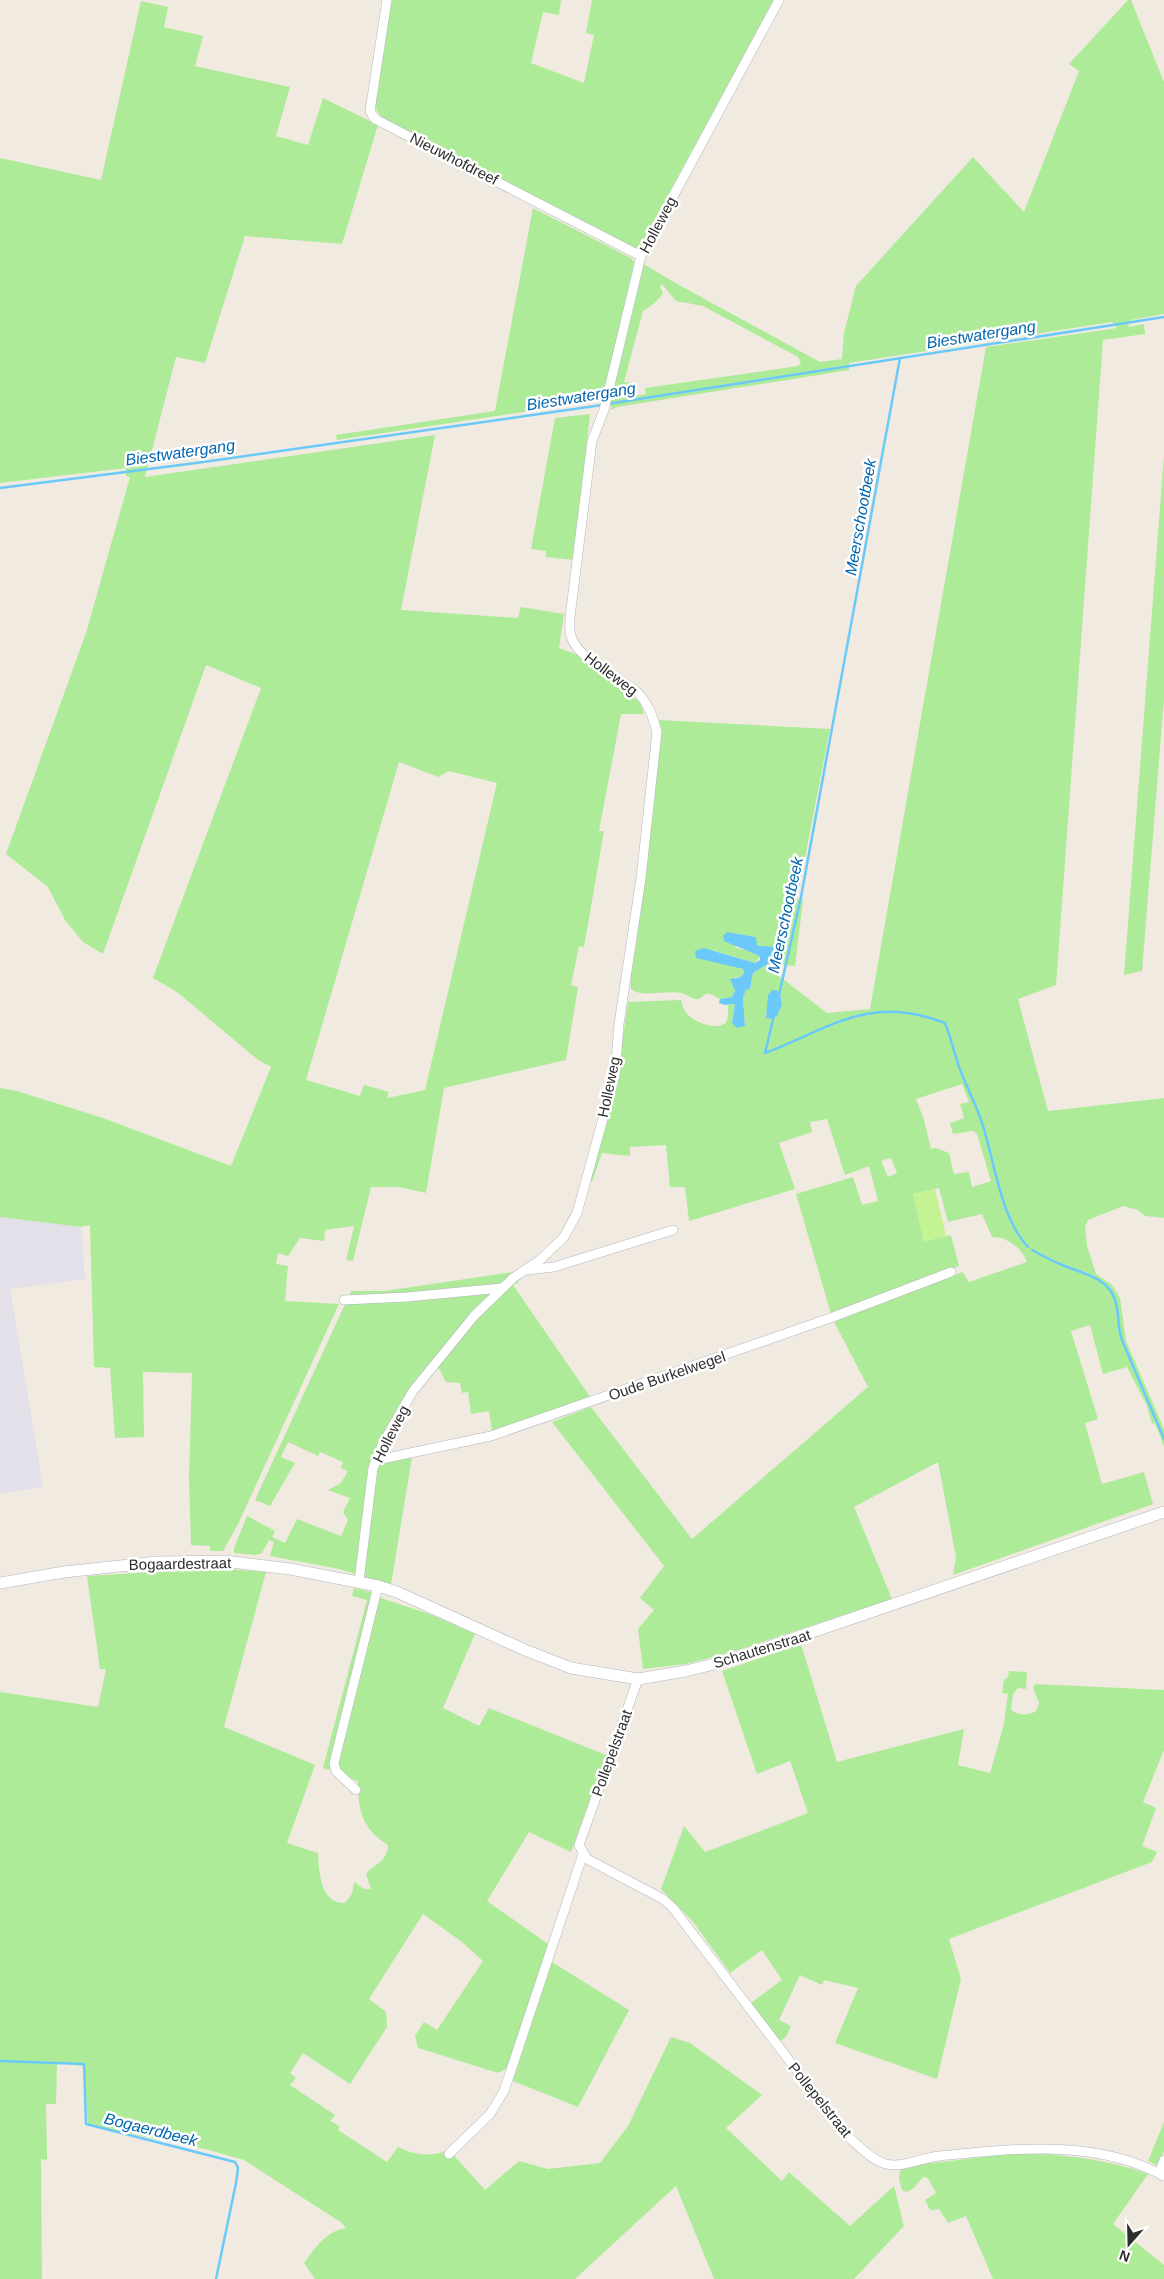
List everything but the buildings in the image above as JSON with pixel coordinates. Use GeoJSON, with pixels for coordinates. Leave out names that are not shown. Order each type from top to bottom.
{"type":"FeatureCollection","features":[{"type":"Feature","properties":{"kind":"street","name":"Nieuwhofdreef"},"geometry":{"type":"LineString","coordinates":[[387,0],[370,111],[375,119],[640,256]]}},
{"type":"Feature","properties":{"kind":"street","name":"Holleweg"},"geometry":{"type":"LineString","coordinates":[[359,1581],[374,1468],[383,1442],[413,1391],[474,1316],[502,1288],[540,1260],[564,1237],[577,1212],[615,1075],[619,1024],[655,763],[657,732],[651,712],[637,692],[580,651],[570,635],[570,617],[592,441],[605,406],[640,256],[779,0]]}},
{"type":"Feature","properties":{"kind":"street","name":"Holleweg"},"geometry":{"type":"LineString","coordinates":[[524,1271],[554,1266],[673,1230]]}},
{"type":"Feature","properties":{"kind":"street","name":"Oude Burkelwegel"},"geometry":{"type":"LineString","coordinates":[[377,1460],[491,1436],[815,1324],[951,1272]]}},
{"type":"Feature","properties":{"kind":"street"},"geometry":{"type":"LineString","coordinates":[[344,1300],[407,1297],[502,1288]]}},
{"type":"Feature","properties":{"kind":"street","name":"Schautenstraat"},"geometry":{"type":"LineString","coordinates":[[359,1581],[378,1586],[571,1668],[638,1679],[686,1671],[730,1660],[1164,1512]]}},
{"type":"Feature","properties":{"kind":"street","name":"Bogaardestraat"},"geometry":{"type":"LineString","coordinates":[[0,1583],[64,1572],[167,1562],[224,1561],[290,1569],[359,1581]]}},
{"type":"Feature","properties":{"kind":"street"},"geometry":{"type":"LineString","coordinates":[[356,1790],[336,1771],[334,1764],[378,1586]]}},
{"type":"Feature","properties":{"kind":"street","name":"Pollepelstraat"},"geometry":{"type":"LineString","coordinates":[[638,1679],[579,1845],[583,1854],[587,1858],[663,1899],[673,1908],[846,2134],[874,2158],[886,2164],[901,2164],[930,2157],[1052,2147],[1093,2153],[1132,2162],[1161,2175]]}},
{"type":"Feature","properties":{"kind":"street","name":"Pollepelstraat"},"geometry":{"type":"LineString","coordinates":[[449,2154],[490,2114],[504,2091],[583,1854]]}},
{"type":"Feature","properties":{"kind":"street"},"geometry":{"type":"LineString","coordinates":[[1161,2175],[1164,2160]]}},
{"type":"Feature","properties":{"kind":"shaded area"},"geometry":{"type":"Polygon","coordinates":[[[0,1217],[81,1227],[85,1279],[10,1289],[43,1487],[0,1494],[0,1217]]]}},
{"type":"Feature","properties":{"kind":"green space"},"geometry":{"type":"Polygon","coordinates":[[[391,0],[561,0],[559,15],[543,12],[531,63],[584,83],[594,35],[586,33],[592,0],[774,0],[639,248],[635,250],[386,120],[377,111],[376,99],[391,0]]]}},
{"type":"Feature","properties":{"kind":"green space"},"geometry":{"type":"Polygon","coordinates":[[[1128,0],[1131,0],[1164,82],[1164,314],[1131,320],[1128,327],[1144,324],[1145,334],[1103,340],[1056,985],[1018,999],[1048,1111],[1164,1098],[1164,1218],[1145,1216],[1138,1210],[1123,1206],[1088,1220],[1085,1227],[1087,1246],[1096,1274],[1112,1285],[1120,1298],[1126,1341],[1164,1429],[1164,1447],[1155,1423],[1152,1424],[1147,1406],[1127,1367],[1103,1374],[1090,1325],[1071,1331],[1098,1419],[1085,1423],[1102,1484],[1144,1472],[1153,1504],[953,1575],[956,1557],[938,1462],[854,1507],[892,1599],[732,1652],[686,1664],[643,1669],[638,1629],[654,1610],[640,1598],[664,1566],[552,1422],[591,1407],[692,1539],[868,1387],[833,1320],[963,1272],[969,1282],[1027,1262],[1013,1244],[997,1237],[992,1237],[982,1214],[948,1222],[939,1188],[913,1194],[924,1241],[951,1235],[959,1266],[831,1314],[796,1194],[853,1177],[862,1205],[878,1201],[869,1166],[845,1175],[827,1119],[810,1122],[812,1132],[779,1143],[795,1189],[689,1221],[685,1187],[670,1187],[666,1145],[630,1147],[630,1156],[602,1153],[592,1182],[588,1181],[615,1092],[628,1002],[681,1000],[685,1012],[691,1018],[700,1023],[716,1026],[726,1023],[728,1005],[735,1004],[732,1023],[745,1025],[743,998],[746,990],[750,989],[753,973],[776,959],[762,947],[756,946],[755,937],[728,932],[736,948],[749,951],[760,957],[755,963],[712,950],[730,965],[743,969],[744,973],[741,977],[734,977],[735,991],[732,997],[720,999],[708,994],[696,999],[675,992],[641,993],[631,989],[630,972],[653,813],[661,729],[659,720],[830,729],[797,899],[803,900],[795,966],[780,965],[779,976],[827,1013],[870,1009],[986,347],[1117,328],[1112,322],[849,363],[849,370],[617,407],[611,410],[611,401],[642,263],[820,362],[842,359],[844,333],[856,286],[973,157],[1024,212],[1079,71],[1069,64],[1128,0]],[[662,284],[660,287],[663,293],[654,304],[643,311],[624,382],[633,383],[633,396],[646,394],[645,388],[798,366],[801,363],[798,357],[703,306],[676,301],[662,284]],[[769,993],[766,1018],[782,1005],[780,993],[769,993]],[[962,1084],[916,1099],[924,1120],[931,1149],[936,1148],[949,1153],[954,1174],[969,1172],[972,1187],[991,1181],[977,1134],[973,1131],[953,1134],[950,1123],[964,1118],[960,1104],[969,1102],[962,1084]],[[891,1158],[881,1161],[888,1177],[897,1173],[891,1158]]]}},
{"type":"Feature","properties":{"kind":"green space"},"geometry":{"type":"Polygon","coordinates":[[[141,1],[168,7],[164,27],[203,36],[195,66],[290,87],[276,136],[308,145],[323,98],[378,125],[342,244],[245,236],[205,363],[176,357],[145,477],[435,435],[401,610],[518,618],[521,607],[564,614],[559,648],[578,655],[594,669],[622,687],[640,703],[644,714],[621,714],[599,831],[604,831],[584,947],[579,946],[571,985],[578,987],[566,1060],[444,1088],[426,1193],[399,1187],[371,1187],[353,1261],[346,1260],[354,1226],[325,1230],[324,1241],[300,1238],[288,1256],[278,1253],[276,1264],[288,1266],[285,1301],[339,1304],[238,1524],[223,1551],[210,1551],[210,1546],[191,1545],[189,1479],[192,1373],[143,1372],[144,1437],[115,1438],[110,1368],[94,1367],[90,1225],[81,1227],[0,1217],[0,1088],[17,1091],[103,1118],[231,1166],[271,1067],[257,1059],[177,992],[153,978],[261,688],[206,665],[103,954],[83,942],[65,920],[48,887],[6,854],[86,633],[130,477],[126,476],[126,468],[0,483],[0,158],[101,180],[141,1]],[[399,762],[306,1080],[360,1096],[364,1085],[389,1092],[387,1098],[425,1090],[497,783],[449,771],[438,777],[399,762]]]}},
{"type":"Feature","properties":{"kind":"green space"},"geometry":{"type":"Polygon","coordinates":[[[533,208],[631,258],[634,262],[603,400],[337,440],[336,435],[495,411],[533,208]]]}},
{"type":"Feature","properties":{"kind":"green space"},"geometry":{"type":"Polygon","coordinates":[[[590,414],[574,560],[546,557],[546,551],[531,549],[555,418],[590,414]]]}},
{"type":"Feature","properties":{"kind":"green space"},"geometry":{"type":"Polygon","coordinates":[[[1164,455],[1164,699],[1142,971],[1124,975],[1164,455]]]}},
{"type":"Feature","properties":{"kind":"green space"},"geometry":{"type":"Polygon","coordinates":[[[935,1189],[946,1236],[924,1241],[913,1194],[935,1189]]]}},
{"type":"Feature","properties":{"kind":"green space"},"geometry":{"type":"Polygon","coordinates":[[[513,1272],[519,1282],[513,1285],[591,1398],[492,1431],[489,1411],[471,1414],[468,1392],[462,1393],[460,1383],[446,1382],[435,1361],[372,1463],[412,1457],[391,1585],[339,1569],[270,1556],[274,1542],[269,1540],[262,1553],[255,1555],[234,1553],[234,1548],[247,1516],[275,1531],[272,1537],[285,1543],[297,1519],[341,1536],[348,1520],[343,1512],[350,1498],[328,1490],[341,1483],[348,1471],[341,1468],[343,1462],[320,1452],[318,1456],[288,1442],[281,1457],[295,1463],[270,1506],[255,1500],[351,1291],[384,1291],[513,1272]]]}},
{"type":"Feature","properties":{"kind":"green space"},"geometry":{"type":"Polygon","coordinates":[[[216,1568],[266,1572],[224,1727],[315,1765],[287,1843],[318,1853],[322,1885],[330,1898],[337,1902],[345,1903],[352,1894],[354,1882],[364,1889],[371,1889],[366,1874],[383,1859],[388,1845],[372,1832],[363,1818],[359,1801],[358,1781],[339,1774],[336,1765],[378,1597],[432,1615],[475,1634],[443,1708],[479,1726],[489,1708],[606,1755],[571,1852],[529,1832],[487,1901],[548,1944],[508,2068],[498,2073],[418,2048],[415,2036],[424,2022],[437,2030],[483,1961],[462,1942],[423,1914],[369,1999],[386,2012],[387,2027],[350,2084],[303,2053],[290,2073],[296,2078],[290,2085],[335,2115],[330,2121],[340,2126],[338,2130],[387,2162],[398,2147],[423,2154],[436,2154],[449,2150],[485,2190],[519,2161],[548,2169],[600,2163],[628,2126],[671,2037],[690,2043],[762,2095],[726,2128],[782,2181],[789,2172],[850,2226],[894,2186],[904,2226],[854,2279],[714,2279],[676,2186],[575,2279],[315,2279],[304,2263],[327,2236],[346,2228],[342,2223],[244,2160],[205,2149],[88,2125],[84,2066],[57,2063],[56,2104],[46,2104],[47,2160],[41,2159],[42,2279],[0,2279],[0,1692],[98,1707],[106,1669],[100,1669],[87,1576],[216,1568]]]}},
{"type":"Feature","properties":{"kind":"green space"},"geometry":{"type":"Polygon","coordinates":[[[354,1588],[374,1593],[329,1770],[323,1768],[367,1600],[352,1596],[354,1588]]]}},
{"type":"Feature","properties":{"kind":"green space"},"geometry":{"type":"Polygon","coordinates":[[[801,1644],[837,1762],[964,1729],[958,1765],[990,1773],[1004,1724],[1008,1694],[1002,1693],[1004,1680],[1008,1677],[1009,1671],[1027,1672],[1026,1689],[1018,1688],[1013,1694],[1011,1709],[1023,1714],[1030,1714],[1036,1711],[1039,1703],[1033,1688],[1035,1684],[1164,1690],[1164,1750],[1143,1802],[1156,1808],[1142,1846],[1157,1852],[1152,1862],[949,1939],[961,1979],[937,2079],[835,2043],[858,1988],[824,1980],[822,1985],[800,1975],[779,2020],[791,2026],[786,2037],[779,2042],[751,2003],[782,1980],[762,1950],[730,1973],[694,1923],[661,1889],[684,1826],[705,1852],[808,1813],[790,1761],[757,1774],[722,1671],[801,1644]]]}},
{"type":"Feature","properties":{"kind":"green space"},"geometry":{"type":"Polygon","coordinates":[[[552,1962],[629,2010],[578,2107],[513,2081],[552,1962]]]}},
{"type":"Feature","properties":{"kind":"green space"},"geometry":{"type":"Polygon","coordinates":[[[1164,2122],[1164,2151],[1158,2166],[1148,2161],[1164,2122]]]}},
{"type":"Feature","properties":{"kind":"green space"},"geometry":{"type":"Polygon","coordinates":[[[1018,2153],[1084,2158],[1148,2174],[1113,2224],[1164,2265],[1164,2279],[993,2279],[966,2216],[948,2223],[939,2209],[930,2210],[925,2200],[936,2193],[928,2178],[923,2177],[914,2188],[907,2192],[902,2190],[899,2179],[900,2170],[915,2165],[1018,2153]]]}},
{"type":"Feature","properties":{"kind":"water"},"geometry":{"type":"Polygon","coordinates":[[[727,932],[756,937],[757,946],[782,947],[784,950],[776,959],[753,973],[750,989],[746,990],[743,998],[745,1026],[737,1028],[732,1023],[735,1004],[725,1005],[719,1003],[720,999],[732,997],[735,991],[730,979],[741,977],[744,973],[743,969],[696,958],[695,951],[704,948],[755,963],[760,960],[760,957],[724,941],[723,936],[727,932]]]}},
{"type":"Feature","properties":{"kind":"water"},"geometry":{"type":"Polygon","coordinates":[[[772,990],[780,993],[782,1005],[777,1016],[771,1019],[766,1018],[768,995],[772,990]]]}},
{"type":"Feature","properties":{"kind":"waterway","name":"Biestwatergang"},"geometry":{"type":"LineString","coordinates":[[607,404],[1164,317]]}},
{"type":"Feature","properties":{"kind":"waterway","name":"Meerschootbeek"},"geometry":{"type":"LineString","coordinates":[[779,995],[801,897],[900,358]]}},
{"type":"Feature","properties":{"kind":"waterway","name":"Biestwatergang"},"geometry":{"type":"LineString","coordinates":[[0,488],[196,463],[602,405]]}},
{"type":"Feature","properties":{"kind":"waterway","name":"Meerschootbeek"},"geometry":{"type":"LineString","coordinates":[[774,1015],[765,1053],[832,1024],[852,1017],[873,1013],[894,1012],[918,1015],[945,1023],[959,1067],[987,1138],[1005,1205],[1019,1235],[1028,1247]]}},
{"type":"Feature","properties":{"kind":"waterway","name":"Meerschootbeek"},"geometry":{"type":"LineString","coordinates":[[1032,1250],[1056,1262],[1090,1275],[1109,1289],[1117,1307],[1122,1340],[1164,1439]]}},
{"type":"Feature","properties":{"kind":"waterway","name":"Bogaerdbeek"},"geometry":{"type":"LineString","coordinates":[[0,2061],[84,2064],[86,2124],[235,2162],[238,2168],[236,2183],[216,2279]]}}]}
